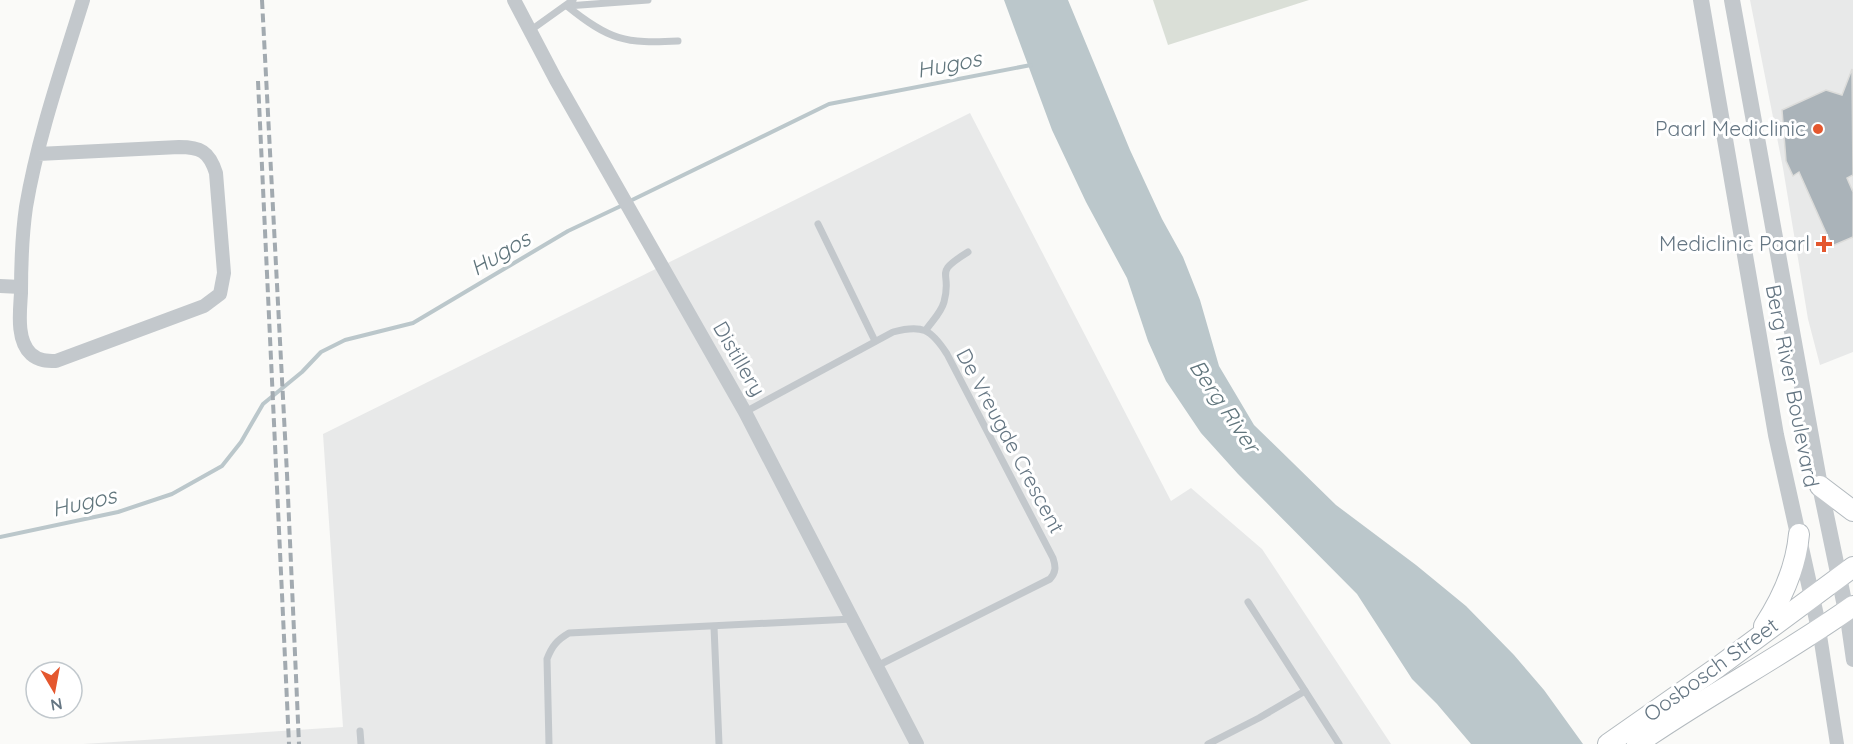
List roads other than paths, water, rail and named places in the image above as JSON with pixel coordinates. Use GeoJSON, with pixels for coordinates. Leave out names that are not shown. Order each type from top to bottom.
{"type":"FeatureCollection","features":[{"type":"Feature","properties":{"kind":"main road"},"geometry":{"type":"LineString","coordinates":[[1820,486],[1853,511]]}},
{"type":"Feature","properties":{"kind":"main road"},"geometry":{"type":"LineString","coordinates":[[1758,636],[1789,582],[1797,553],[1798,534]]}},
{"type":"Feature","properties":{"kind":"main road","name":"Oosbosch Street"},"geometry":{"type":"LineString","coordinates":[[1637,744],[1758,636],[1846,572]]}},
{"type":"Feature","properties":{"kind":"main road","name":"Oosbosch Street"},"geometry":{"type":"LineString","coordinates":[[1608,744],[1798,644],[1849,608]]}},
{"type":"Feature","properties":{"kind":"street"},"geometry":{"type":"LineString","coordinates":[[38,154],[179,147],[194,147],[202,150],[213,164],[216,173],[224,273],[220,294],[204,306],[57,361],[42,361],[31,354],[24,344],[21,332],[21,287],[23,234],[27,205],[38,154],[82,0]]}},
{"type":"Feature","properties":{"kind":"street","name":"Distillery"},"geometry":{"type":"LineString","coordinates":[[514,0],[556,80],[745,412],[917,744]]}},
{"type":"Feature","properties":{"kind":"street","name":"Berg River Boulevard"},"geometry":{"type":"LineString","coordinates":[[1701,0],[1776,435],[1819,629],[1837,744]]}},
{"type":"Feature","properties":{"kind":"street","name":"Berg River Boulevard"},"geometry":{"type":"LineString","coordinates":[[1732,0],[1820,486],[1846,572],[1853,660]]}},
{"type":"Feature","properties":{"kind":"street"},"geometry":{"type":"LineString","coordinates":[[0,286],[21,287]]}},
{"type":"Feature","properties":{"kind":"lane"},"geometry":{"type":"LineString","coordinates":[[531,30],[573,0]]}},
{"type":"Feature","properties":{"kind":"lane"},"geometry":{"type":"LineString","coordinates":[[567,6],[648,0]]}},
{"type":"Feature","properties":{"kind":"lane"},"geometry":{"type":"LineString","coordinates":[[567,6],[587,22],[616,38],[644,43],[678,41]]}},
{"type":"Feature","properties":{"kind":"lane"},"geometry":{"type":"LineString","coordinates":[[818,224],[875,341]]}},
{"type":"Feature","properties":{"kind":"lane"},"geometry":{"type":"LineString","coordinates":[[745,412],[893,332],[911,327],[926,330],[944,302],[945,269],[968,252]]}},
{"type":"Feature","properties":{"kind":"lane","name":"De Vreugde Crescent"},"geometry":{"type":"LineString","coordinates":[[877,666],[1050,579],[1056,567],[947,354],[937,338],[926,330]]}},
{"type":"Feature","properties":{"kind":"lane"},"geometry":{"type":"LineString","coordinates":[[1248,602],[1339,744]]}},
{"type":"Feature","properties":{"kind":"lane"},"geometry":{"type":"LineString","coordinates":[[549,744],[547,659],[551,647],[558,639],[569,633],[852,619]]}},
{"type":"Feature","properties":{"kind":"lane"},"geometry":{"type":"LineString","coordinates":[[714,627],[719,744]]}},
{"type":"Feature","properties":{"kind":"lane"},"geometry":{"type":"LineString","coordinates":[[1208,744],[1305,691]]}},
{"type":"Feature","properties":{"kind":"lane"},"geometry":{"type":"LineString","coordinates":[[360,731],[361,744]]}},
{"type":"Feature","properties":{"kind":"water","name":"Berg River"},"geometry":{"type":"Polygon","coordinates":[[[1004,0],[1068,0],[1130,150],[1162,219],[1183,257],[1200,300],[1219,366],[1254,425],[1336,505],[1466,606],[1514,655],[1544,690],[1583,744],[1471,744],[1412,679],[1357,594],[1238,474],[1201,433],[1166,381],[1148,341],[1127,278],[1086,202],[1052,130],[1004,0]]]}},
{"type":"Feature","properties":{"kind":"waterway","name":"Hugos"},"geometry":{"type":"LineString","coordinates":[[630,201],[829,104],[1031,65]]}},
{"type":"Feature","properties":{"kind":"waterway","name":"Hugos"},"geometry":{"type":"LineString","coordinates":[[0,537],[118,512],[172,494],[222,466],[241,442],[263,404],[302,372],[321,352],[345,340],[413,323],[568,231],[623,205]]}},
{"type":"Feature","properties":{"kind":"railway"},"geometry":{"type":"LineString","coordinates":[[262,0],[299,744]]}},
{"type":"Feature","properties":{"kind":"railway"},"geometry":{"type":"LineString","coordinates":[[258,81],[289,744]]}},
{"type":"Feature","properties":{"kind":"place","name":"Paarl Mediclinic"},"geometry":{"type":"Point","coordinates":[1818,129]}},
{"type":"Feature","properties":{"kind":"place","name":"Mediclinic Paarl"},"geometry":{"type":"Point","coordinates":[1824,244]}}]}
